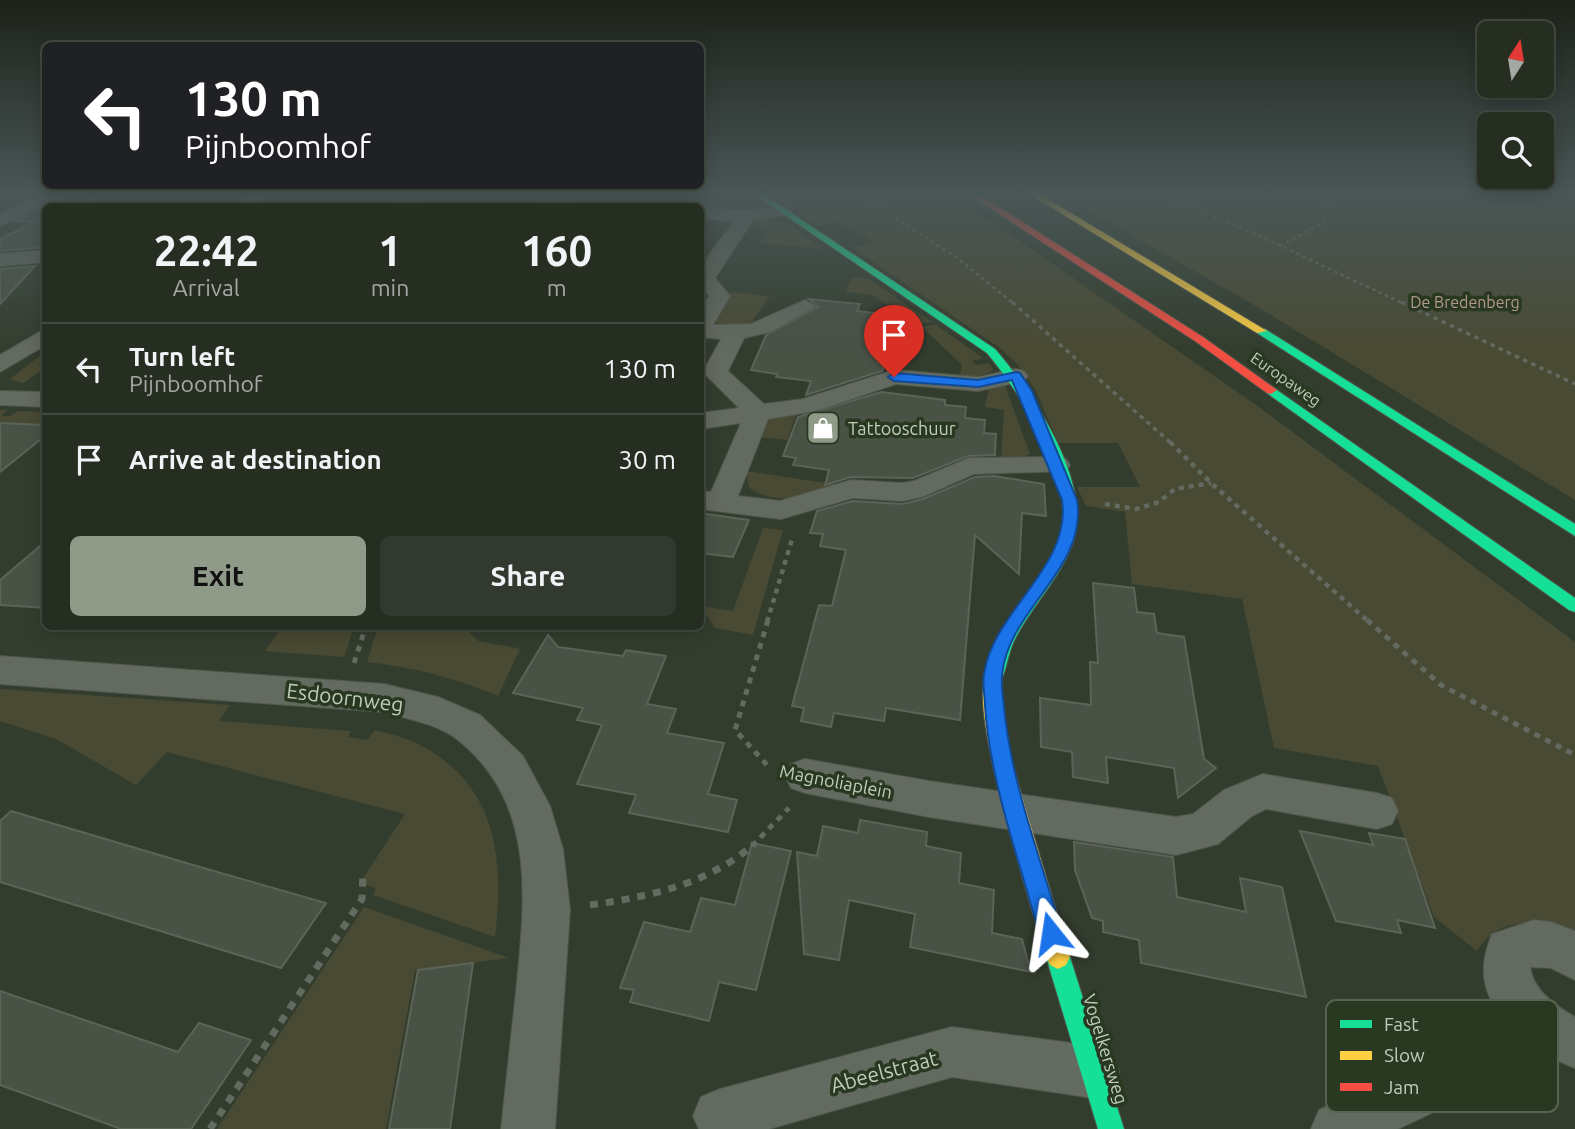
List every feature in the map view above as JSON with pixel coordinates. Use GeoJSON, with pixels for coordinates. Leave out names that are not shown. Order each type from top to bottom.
{"type":"FeatureCollection","features":[{"type":"Feature","properties":{"kind":"main road","name":"Vogelkersweg"},"geometry":{"type":"LineString","coordinates":[[833,245],[991,351],[1016,376],[1026,391],[1069,500],[1072,518],[1069,540],[1002,642],[992,675],[998,743],[1111,1129]]}},
{"type":"Feature","properties":{"kind":"main road","name":"Europaweg"},"geometry":{"type":"LineString","coordinates":[[1051,245],[1199,340],[1575,606]]}},
{"type":"Feature","properties":{"kind":"main road","name":"Europaweg"},"geometry":{"type":"LineString","coordinates":[[1118,245],[1233,313],[1575,531]]}},
{"type":"Feature","properties":{"kind":"street"},"geometry":{"type":"LineString","coordinates":[[704,275],[726,245]]}},
{"type":"Feature","properties":{"kind":"street"},"geometry":{"type":"LineString","coordinates":[[0,260],[42,256]]}},
{"type":"Feature","properties":{"kind":"street"},"geometry":{"type":"LineString","coordinates":[[704,280],[720,296],[704,322]]}},
{"type":"Feature","properties":{"kind":"street"},"geometry":{"type":"LineString","coordinates":[[704,330],[735,334],[757,332],[805,306]]}},
{"type":"Feature","properties":{"kind":"street"},"geometry":{"type":"LineString","coordinates":[[735,334],[715,372],[718,378],[758,412]]}},
{"type":"Feature","properties":{"kind":"street"},"geometry":{"type":"LineString","coordinates":[[0,365],[42,338]]}},
{"type":"Feature","properties":{"kind":"street"},"geometry":{"type":"LineString","coordinates":[[704,420],[807,406],[894,377],[978,384],[1016,376]]}},
{"type":"Feature","properties":{"kind":"street"},"geometry":{"type":"LineString","coordinates":[[0,398],[42,400]]}},
{"type":"Feature","properties":{"kind":"street"},"geometry":{"type":"LineString","coordinates":[[758,412],[711,501],[781,510],[851,489],[902,492],[922,488],[968,466],[1056,466]]}},
{"type":"Feature","properties":{"kind":"street","name":"Esdoornweg"},"geometry":{"type":"LineString","coordinates":[[0,670],[345,693],[384,698],[438,712],[467,726],[509,768],[530,806],[542,849],[547,910],[528,1129]]}},
{"type":"Feature","properties":{"kind":"street","name":"Magnoliaplein"},"geometry":{"type":"LineString","coordinates":[[805,776],[929,799],[1017,810],[1176,836],[1203,831],[1238,803],[1263,791],[1377,811]]}},
{"type":"Feature","properties":{"kind":"street"},"geometry":{"type":"LineString","coordinates":[[1517,1000],[1507,983],[1504,964],[1509,950],[1523,943],[1543,943],[1575,956]]}},
{"type":"Feature","properties":{"kind":"street","name":"Abeelstraat"},"geometry":{"type":"LineString","coordinates":[[720,1116],[952,1052],[1093,1072]]}},
{"type":"Feature","properties":{"kind":"street"},"geometry":{"type":"LineString","coordinates":[[1338,1129],[1379,1112]]}},
{"type":"Feature","properties":{"kind":"path"},"geometry":{"type":"LineString","coordinates":[[937,245],[1028,315],[1152,425],[1211,484],[1441,685],[1575,755]]}},
{"type":"Feature","properties":{"kind":"path"},"geometry":{"type":"LineString","coordinates":[[1277,245],[1575,383]]}},
{"type":"Feature","properties":{"kind":"path"},"geometry":{"type":"LineString","coordinates":[[1069,500],[1136,509],[1159,502],[1175,489],[1211,484]]}},
{"type":"Feature","properties":{"kind":"path","name":"Magnoliaplein"},"geometry":{"type":"LineString","coordinates":[[781,510],[795,530],[736,730],[771,769],[805,776]]}},
{"type":"Feature","properties":{"kind":"path"},"geometry":{"type":"LineString","coordinates":[[547,910],[642,898],[720,870],[756,846],[775,827],[796,799],[805,776]]}},
{"type":"Feature","properties":{"kind":"path"},"geometry":{"type":"LineString","coordinates":[[210,1129],[362,899],[363,872]]}},
{"type":"Feature","properties":{"kind":"green space"},"geometry":{"type":"Polygon","coordinates":[[[777,245],[817,245],[823,249],[777,245]]]}},
{"type":"Feature","properties":{"kind":"green space"},"geometry":{"type":"Polygon","coordinates":[[[864,245],[1025,245],[1259,407],[1575,642],[1575,940],[1535,925],[1510,925],[1498,930],[1477,951],[1434,917],[1378,766],[1274,748],[1242,599],[1132,584],[1125,512],[1086,506],[1077,487],[1140,487],[1118,443],[1058,443],[1036,391],[1017,364],[1000,348],[852,248],[864,245]]]}},
{"type":"Feature","properties":{"kind":"green space","name":"De Bredenberg"},"geometry":{"type":"Polygon","coordinates":[[[1148,245],[1575,245],[1575,500],[1256,306],[1148,245]]]}},
{"type":"Feature","properties":{"kind":"green space"},"geometry":{"type":"Polygon","coordinates":[[[852,277],[869,279],[932,322],[918,324],[872,295],[846,292],[852,277]]]}},
{"type":"Feature","properties":{"kind":"green space"},"geometry":{"type":"Polygon","coordinates":[[[731,292],[770,296],[750,324],[720,326],[713,320],[731,292]]]}},
{"type":"Feature","properties":{"kind":"green space"},"geometry":{"type":"Polygon","coordinates":[[[936,325],[983,358],[972,361],[977,365],[988,363],[993,368],[991,372],[975,377],[960,375],[962,365],[921,326],[936,325]]]}},
{"type":"Feature","properties":{"kind":"green space"},"geometry":{"type":"Polygon","coordinates":[[[42,354],[42,370],[23,383],[10,379],[42,354]]]}},
{"type":"Feature","properties":{"kind":"green space"},"geometry":{"type":"Polygon","coordinates":[[[1005,386],[1030,454],[1021,458],[1001,459],[1004,410],[985,407],[989,387],[1005,386]]]}},
{"type":"Feature","properties":{"kind":"green space"},"geometry":{"type":"Polygon","coordinates":[[[0,410],[8,410],[1,416],[10,416],[18,411],[42,412],[42,424],[0,422],[0,410]]]}},
{"type":"Feature","properties":{"kind":"green space"},"geometry":{"type":"Polygon","coordinates":[[[780,414],[796,415],[787,440],[760,437],[770,417],[780,414]]]}},
{"type":"Feature","properties":{"kind":"green space"},"geometry":{"type":"Polygon","coordinates":[[[746,471],[839,485],[793,498],[772,497],[749,488],[746,471]]]}},
{"type":"Feature","properties":{"kind":"green space"},"geometry":{"type":"Polygon","coordinates":[[[763,528],[783,530],[753,635],[715,628],[704,606],[733,611],[763,528]]]}},
{"type":"Feature","properties":{"kind":"green space"},"geometry":{"type":"Polygon","coordinates":[[[280,630],[353,630],[344,657],[265,651],[280,630]]]}},
{"type":"Feature","properties":{"kind":"green space"},"geometry":{"type":"Polygon","coordinates":[[[377,630],[467,630],[478,641],[520,649],[498,696],[434,674],[367,662],[377,630]]]}},
{"type":"Feature","properties":{"kind":"green space"},"geometry":{"type":"Polygon","coordinates":[[[0,689],[230,705],[219,721],[351,731],[348,737],[367,740],[375,730],[416,743],[443,759],[479,800],[495,851],[498,907],[495,937],[373,895],[376,888],[360,883],[405,814],[167,752],[136,785],[56,739],[0,721],[0,689]]]}},
{"type":"Feature","properties":{"kind":"green space"},"geometry":{"type":"Polygon","coordinates":[[[364,907],[509,958],[415,970],[386,1129],[217,1129],[364,907]]]}},
{"type":"Feature","properties":{"kind":"building"},"geometry":{"type":"Polygon","coordinates":[[[0,245],[42,245],[42,247],[0,251],[0,245]]]}},
{"type":"Feature","properties":{"kind":"building"},"geometry":{"type":"Polygon","coordinates":[[[35,266],[0,304],[0,269],[35,266]]]}},
{"type":"Feature","properties":{"kind":"building"},"geometry":{"type":"Polygon","coordinates":[[[809,299],[860,304],[857,311],[874,313],[871,323],[904,325],[882,371],[806,395],[811,381],[776,377],[777,374],[751,370],[766,335],[818,307],[809,299]]]}},
{"type":"Feature","properties":{"kind":"building"},"geometry":{"type":"Polygon","coordinates":[[[881,392],[945,400],[945,405],[966,407],[965,418],[985,420],[984,433],[996,434],[995,455],[968,456],[913,478],[851,477],[825,485],[829,470],[793,465],[796,458],[783,456],[798,417],[881,392]]]}},
{"type":"Feature","properties":{"kind":"building"},"geometry":{"type":"Polygon","coordinates":[[[0,423],[42,425],[42,438],[0,472],[0,423]]]}},
{"type":"Feature","properties":{"kind":"building"},"geometry":{"type":"Polygon","coordinates":[[[994,476],[1044,484],[1046,516],[1022,513],[1019,574],[975,535],[960,720],[886,708],[884,721],[834,713],[831,727],[801,721],[804,708],[792,706],[819,605],[832,606],[846,550],[820,546],[823,534],[810,533],[817,511],[853,501],[903,504],[923,499],[975,477],[994,476]]]}},
{"type":"Feature","properties":{"kind":"building"},"geometry":{"type":"Polygon","coordinates":[[[704,514],[749,520],[733,557],[704,553],[704,514]]]}},
{"type":"Feature","properties":{"kind":"building"},"geometry":{"type":"Polygon","coordinates":[[[42,544],[42,608],[0,605],[0,580],[42,544]]]}},
{"type":"Feature","properties":{"kind":"building"},"geometry":{"type":"Polygon","coordinates":[[[1093,583],[1134,588],[1137,612],[1154,614],[1157,633],[1184,637],[1204,759],[1216,768],[1178,798],[1174,768],[1106,757],[1108,783],[1073,777],[1072,752],[1041,747],[1040,698],[1091,705],[1090,662],[1098,663],[1093,583]]]}},
{"type":"Feature","properties":{"kind":"building"},"geometry":{"type":"Polygon","coordinates":[[[548,635],[558,647],[623,656],[626,650],[666,656],[647,704],[676,709],[667,733],[724,743],[708,794],[737,800],[728,832],[629,813],[636,795],[577,784],[602,725],[577,720],[583,708],[513,693],[548,635]]]}},
{"type":"Feature","properties":{"kind":"building"},"geometry":{"type":"Polygon","coordinates":[[[11,811],[326,903],[281,968],[0,882],[0,821],[11,811]]]}},
{"type":"Feature","properties":{"kind":"building"},"geometry":{"type":"Polygon","coordinates":[[[860,820],[927,832],[926,846],[961,853],[959,883],[994,890],[992,933],[1022,939],[1031,972],[910,947],[915,914],[849,900],[839,960],[804,954],[797,852],[817,856],[823,826],[858,833],[860,820]]]}},
{"type":"Feature","properties":{"kind":"building"},"geometry":{"type":"Polygon","coordinates":[[[1300,831],[1373,845],[1369,833],[1405,839],[1435,928],[1397,920],[1401,933],[1336,921],[1300,831]]]}},
{"type":"Feature","properties":{"kind":"building"},"geometry":{"type":"Polygon","coordinates":[[[1074,842],[1173,857],[1177,897],[1246,912],[1240,878],[1282,887],[1306,997],[1141,963],[1139,940],[1103,932],[1103,921],[1092,918],[1075,870],[1074,842]]]}},
{"type":"Feature","properties":{"kind":"building"},"geometry":{"type":"Polygon","coordinates":[[[752,843],[791,851],[756,990],[719,982],[709,1021],[630,1002],[634,990],[620,988],[644,922],[690,932],[701,898],[735,905],[752,843]]]}},
{"type":"Feature","properties":{"kind":"building"},"geometry":{"type":"Polygon","coordinates":[[[473,963],[450,1129],[389,1129],[418,970],[473,963]]]}},
{"type":"Feature","properties":{"kind":"building"},"geometry":{"type":"Polygon","coordinates":[[[0,991],[178,1052],[199,1023],[251,1040],[191,1129],[121,1129],[0,1085],[0,991]]]}},
{"type":"Feature","properties":{"kind":"traffic: fast"},"geometry":{"type":"LineString","coordinates":[[833,245],[991,351],[1018,386],[1056,457],[1069,504],[1069,530],[1055,564],[1007,636],[995,666],[992,682]]}},
{"type":"Feature","properties":{"kind":"traffic: fast"},"geometry":{"type":"LineString","coordinates":[[1261,331],[1575,531]]}},
{"type":"Feature","properties":{"kind":"traffic: fast"},"geometry":{"type":"LineString","coordinates":[[1271,390],[1575,606]]}},
{"type":"Feature","properties":{"kind":"traffic: fast"},"geometry":{"type":"LineString","coordinates":[[1058,957],[1111,1129]]}},
{"type":"Feature","properties":{"kind":"traffic: slow"},"geometry":{"type":"LineString","coordinates":[[1118,245],[1261,331]]}},
{"type":"Feature","properties":{"kind":"traffic: slow"},"geometry":{"type":"LineString","coordinates":[[992,682],[992,713],[999,753],[1058,957]]}},
{"type":"Feature","properties":{"kind":"traffic: jam"},"geometry":{"type":"LineString","coordinates":[[1051,245],[1199,339],[1271,390]]}},
{"type":"Feature","properties":{"kind":"place","name":"Tattooschuur"},"geometry":{"type":"Point","coordinates":[823,428]}},
{"type":"Feature","properties":{"kind":"route"},"geometry":{"type":"LineString","coordinates":[[894,377],[978,384],[1016,376],[1026,391],[1069,500],[1072,518],[1069,540],[1002,642],[992,675],[998,743],[1051,933]]}}]}
